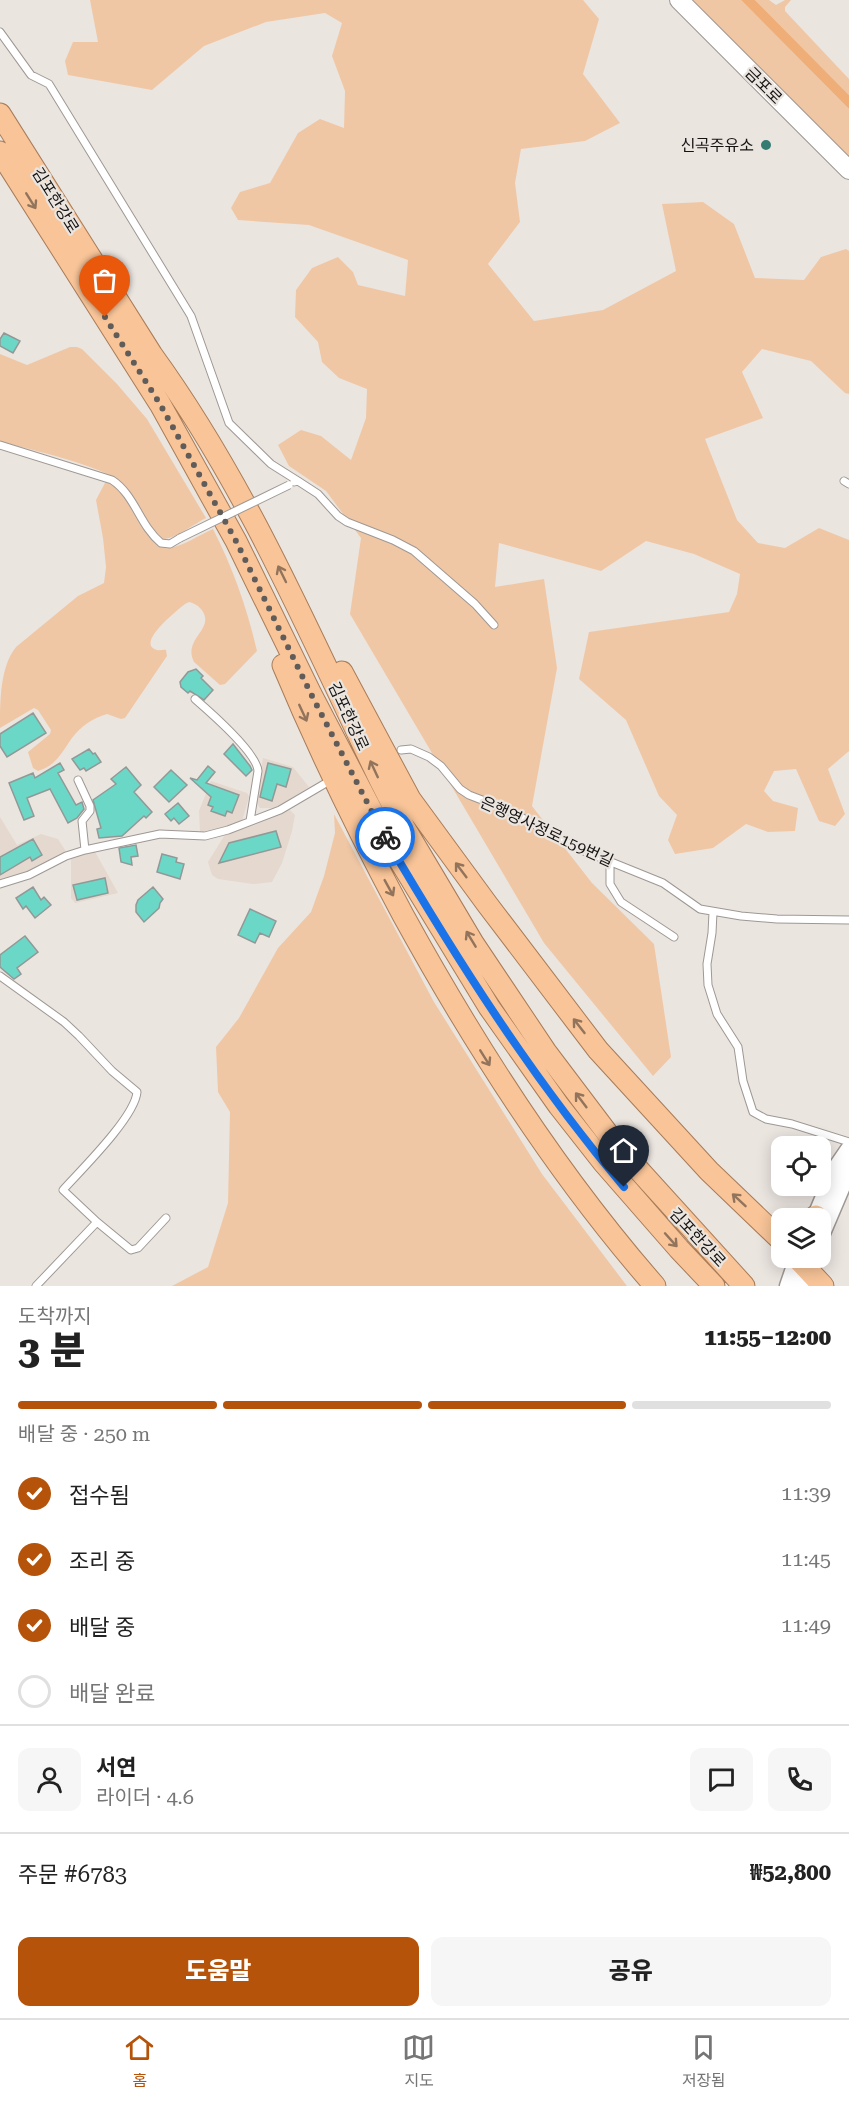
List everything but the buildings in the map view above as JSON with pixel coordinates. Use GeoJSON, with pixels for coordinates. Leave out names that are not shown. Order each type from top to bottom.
{"type":"FeatureCollection","features":[{"type":"Feature","properties":{"kind":"highway","name":"김포한강로"},"geometry":{"type":"LineString","coordinates":[[0,114],[221,461],[264,538],[404,826],[473,943],[546,1052],[617,1146],[744,1286]]}},
{"type":"Feature","properties":{"kind":"highway","name":"김포한강로"},"geometry":{"type":"LineString","coordinates":[[0,152],[160,404],[236,541],[380,828],[489,1007],[559,1106],[603,1162],[714,1286]]}},
{"type":"Feature","properties":{"kind":"highway"},"geometry":{"type":"LineString","coordinates":[[236,541],[270,635],[300,707],[361,837],[427,961],[506,1089],[606,1228],[655,1286]]}},
{"type":"Feature","properties":{"kind":"highway"},"geometry":{"type":"LineString","coordinates":[[299,610],[339,666],[410,799],[562,1004],[598,1050],[650,1108],[709,1171],[771,1228]]}},
{"type":"Feature","properties":{"kind":"highway"},"geometry":{"type":"LineString","coordinates":[[809,1268],[824,1286]]}},
{"type":"Feature","properties":{"kind":"main road","name":"금포로"},"geometry":{"type":"LineString","coordinates":[[679,0],[849,170]]}},
{"type":"Feature","properties":{"kind":"street"},"geometry":{"type":"LineString","coordinates":[[819,1208],[836,1168],[849,1149]]}},
{"type":"Feature","properties":{"kind":"street"},"geometry":{"type":"LineString","coordinates":[[831,1212],[849,1170]]}},
{"type":"Feature","properties":{"kind":"street"},"geometry":{"type":"LineString","coordinates":[[788,1286],[801,1268]]}},
{"type":"Feature","properties":{"kind":"lane"},"geometry":{"type":"LineString","coordinates":[[0,32],[31,75],[49,84],[172,282],[195,324],[230,423],[271,464],[318,494],[338,516],[414,551],[475,604],[494,625]]}},
{"type":"Feature","properties":{"kind":"lane"},"geometry":{"type":"LineString","coordinates":[[0,445],[111,480],[124,490],[156,539],[165,544],[298,481]]}},
{"type":"Feature","properties":{"kind":"lane"},"geometry":{"type":"LineString","coordinates":[[195,699],[257,763],[258,771],[250,821]]}},
{"type":"Feature","properties":{"kind":"lane","name":"은행영사정로159번길"},"geometry":{"type":"LineString","coordinates":[[401,750],[411,749],[429,757],[441,766],[460,789],[469,795],[508,810],[579,849],[663,883],[693,905],[713,912],[777,919],[849,920]]}},
{"type":"Feature","properties":{"kind":"lane"},"geometry":{"type":"LineString","coordinates":[[78,780],[90,808],[82,821],[85,850]]}},
{"type":"Feature","properties":{"kind":"lane"},"geometry":{"type":"LineString","coordinates":[[0,884],[29,875],[66,856],[85,850],[160,834],[195,836],[214,834],[280,810],[326,783]]}},
{"type":"Feature","properties":{"kind":"lane"},"geometry":{"type":"LineString","coordinates":[[610,862],[610,884],[621,903],[674,937]]}},
{"type":"Feature","properties":{"kind":"lane"},"geometry":{"type":"LineString","coordinates":[[713,912],[707,964],[708,985],[717,1014],[738,1047],[742,1081],[753,1112],[766,1119],[792,1124],[849,1142]]}},
{"type":"Feature","properties":{"kind":"lane"},"geometry":{"type":"LineString","coordinates":[[0,976],[64,1022],[112,1071],[137,1092],[136,1100],[128,1114],[63,1190],[97,1222],[132,1250],[138,1248],[166,1218]]}},
{"type":"Feature","properties":{"kind":"lane"},"geometry":{"type":"LineString","coordinates":[[36,1286],[97,1222]]}},
{"type":"Feature","properties":{"kind":"shaded area"},"geometry":{"type":"Polygon","coordinates":[[[90,0],[583,0],[599,19],[583,74],[620,123],[585,141],[521,149],[515,183],[520,222],[488,264],[534,321],[603,310],[676,271],[662,204],[703,202],[734,224],[755,278],[804,280],[821,257],[846,249],[849,251],[849,394],[845,393],[811,361],[762,349],[742,372],[763,418],[705,439],[737,520],[758,543],[785,548],[819,528],[849,540],[849,751],[828,769],[845,814],[835,826],[819,821],[796,769],[774,771],[764,791],[773,801],[798,808],[795,831],[768,832],[746,824],[713,848],[675,854],[668,840],[677,815],[659,796],[626,720],[579,679],[589,632],[729,612],[737,594],[740,574],[694,554],[646,541],[601,571],[499,543],[495,587],[544,579],[557,668],[532,806],[592,883],[654,944],[671,1057],[653,1076],[544,943],[350,614],[361,538],[326,491],[289,466],[278,445],[301,430],[321,436],[351,460],[366,418],[367,389],[339,378],[322,362],[318,342],[295,317],[296,290],[312,268],[338,257],[353,272],[358,285],[405,296],[408,260],[309,225],[238,220],[231,208],[240,192],[270,183],[298,133],[320,119],[344,128],[345,91],[332,56],[342,23],[325,13],[266,22],[204,46],[152,90],[68,75],[65,61],[73,42],[98,42],[90,0]]]}},
{"type":"Feature","properties":{"kind":"shaded area"},"geometry":{"type":"Polygon","coordinates":[[[689,0],[741,0],[849,109],[849,159],[689,0]]]}},
{"type":"Feature","properties":{"kind":"shaded area"},"geometry":{"type":"Polygon","coordinates":[[[741,0],[755,0],[849,95],[849,109],[741,0]]]}},
{"type":"Feature","properties":{"kind":"shaded area"},"geometry":{"type":"Polygon","coordinates":[[[755,0],[769,0],[776,5],[785,0],[791,0],[785,7],[785,11],[849,79],[849,95],[755,0]]]}},
{"type":"Feature","properties":{"kind":"shaded area"},"geometry":{"type":"Polygon","coordinates":[[[70,347],[82,349],[117,384],[147,419],[206,518],[179,534],[164,539],[159,537],[148,524],[123,484],[113,477],[83,464],[0,441],[0,354],[27,365],[70,347]]]}},
{"type":"Feature","properties":{"kind":"shaded area"},"geometry":{"type":"Polygon","coordinates":[[[106,481],[121,493],[148,536],[162,547],[180,545],[213,529],[239,588],[257,651],[225,684],[220,685],[194,662],[192,646],[203,628],[205,616],[195,604],[189,602],[185,604],[154,634],[151,647],[166,650],[167,656],[125,718],[121,719],[107,714],[92,720],[83,726],[50,766],[38,771],[33,768],[28,752],[50,734],[51,730],[38,710],[34,708],[0,728],[4,674],[16,647],[78,596],[104,583],[106,567],[96,500],[106,481]]]}},
{"type":"Feature","properties":{"kind":"shaded area"},"geometry":{"type":"Polygon","coordinates":[[[263,758],[293,767],[309,787],[281,805],[260,808],[256,802],[263,758]]]}},
{"type":"Feature","properties":{"kind":"shaded area"},"geometry":{"type":"Polygon","coordinates":[[[211,781],[247,793],[249,797],[242,821],[200,832],[199,811],[211,781]]]}},
{"type":"Feature","properties":{"kind":"shaded area"},"geometry":{"type":"Polygon","coordinates":[[[290,810],[295,815],[292,831],[282,863],[272,882],[253,884],[218,879],[212,875],[208,862],[226,833],[290,810]]]}},
{"type":"Feature","properties":{"kind":"shaded area"},"geometry":{"type":"Polygon","coordinates":[[[334,814],[434,1002],[542,1174],[627,1286],[172,1286],[208,1267],[228,1203],[230,1112],[218,1092],[216,1047],[239,1018],[278,948],[311,912],[324,876],[335,833],[334,814]]]}},
{"type":"Feature","properties":{"kind":"shaded area"},"geometry":{"type":"Polygon","coordinates":[[[0,817],[17,845],[41,834],[58,839],[67,853],[32,870],[0,880],[0,817]]]}},
{"type":"Feature","properties":{"kind":"shaded area"},"geometry":{"type":"Polygon","coordinates":[[[94,850],[118,893],[75,903],[71,898],[71,856],[94,850]]]}},
{"type":"Feature","properties":{"kind":"way so far"},"geometry":{"type":"LineString","coordinates":[[105,317],[160,404],[202,477],[385,837]]}},
{"type":"Feature","properties":{"kind":"place","name":"신곡주유소"},"geometry":{"type":"Point","coordinates":[766,145]}},
{"type":"Feature","properties":{"kind":"route"},"geometry":{"type":"LineString","coordinates":[[385,837],[469,976],[511,1040],[559,1106],[624,1187]]}}]}
